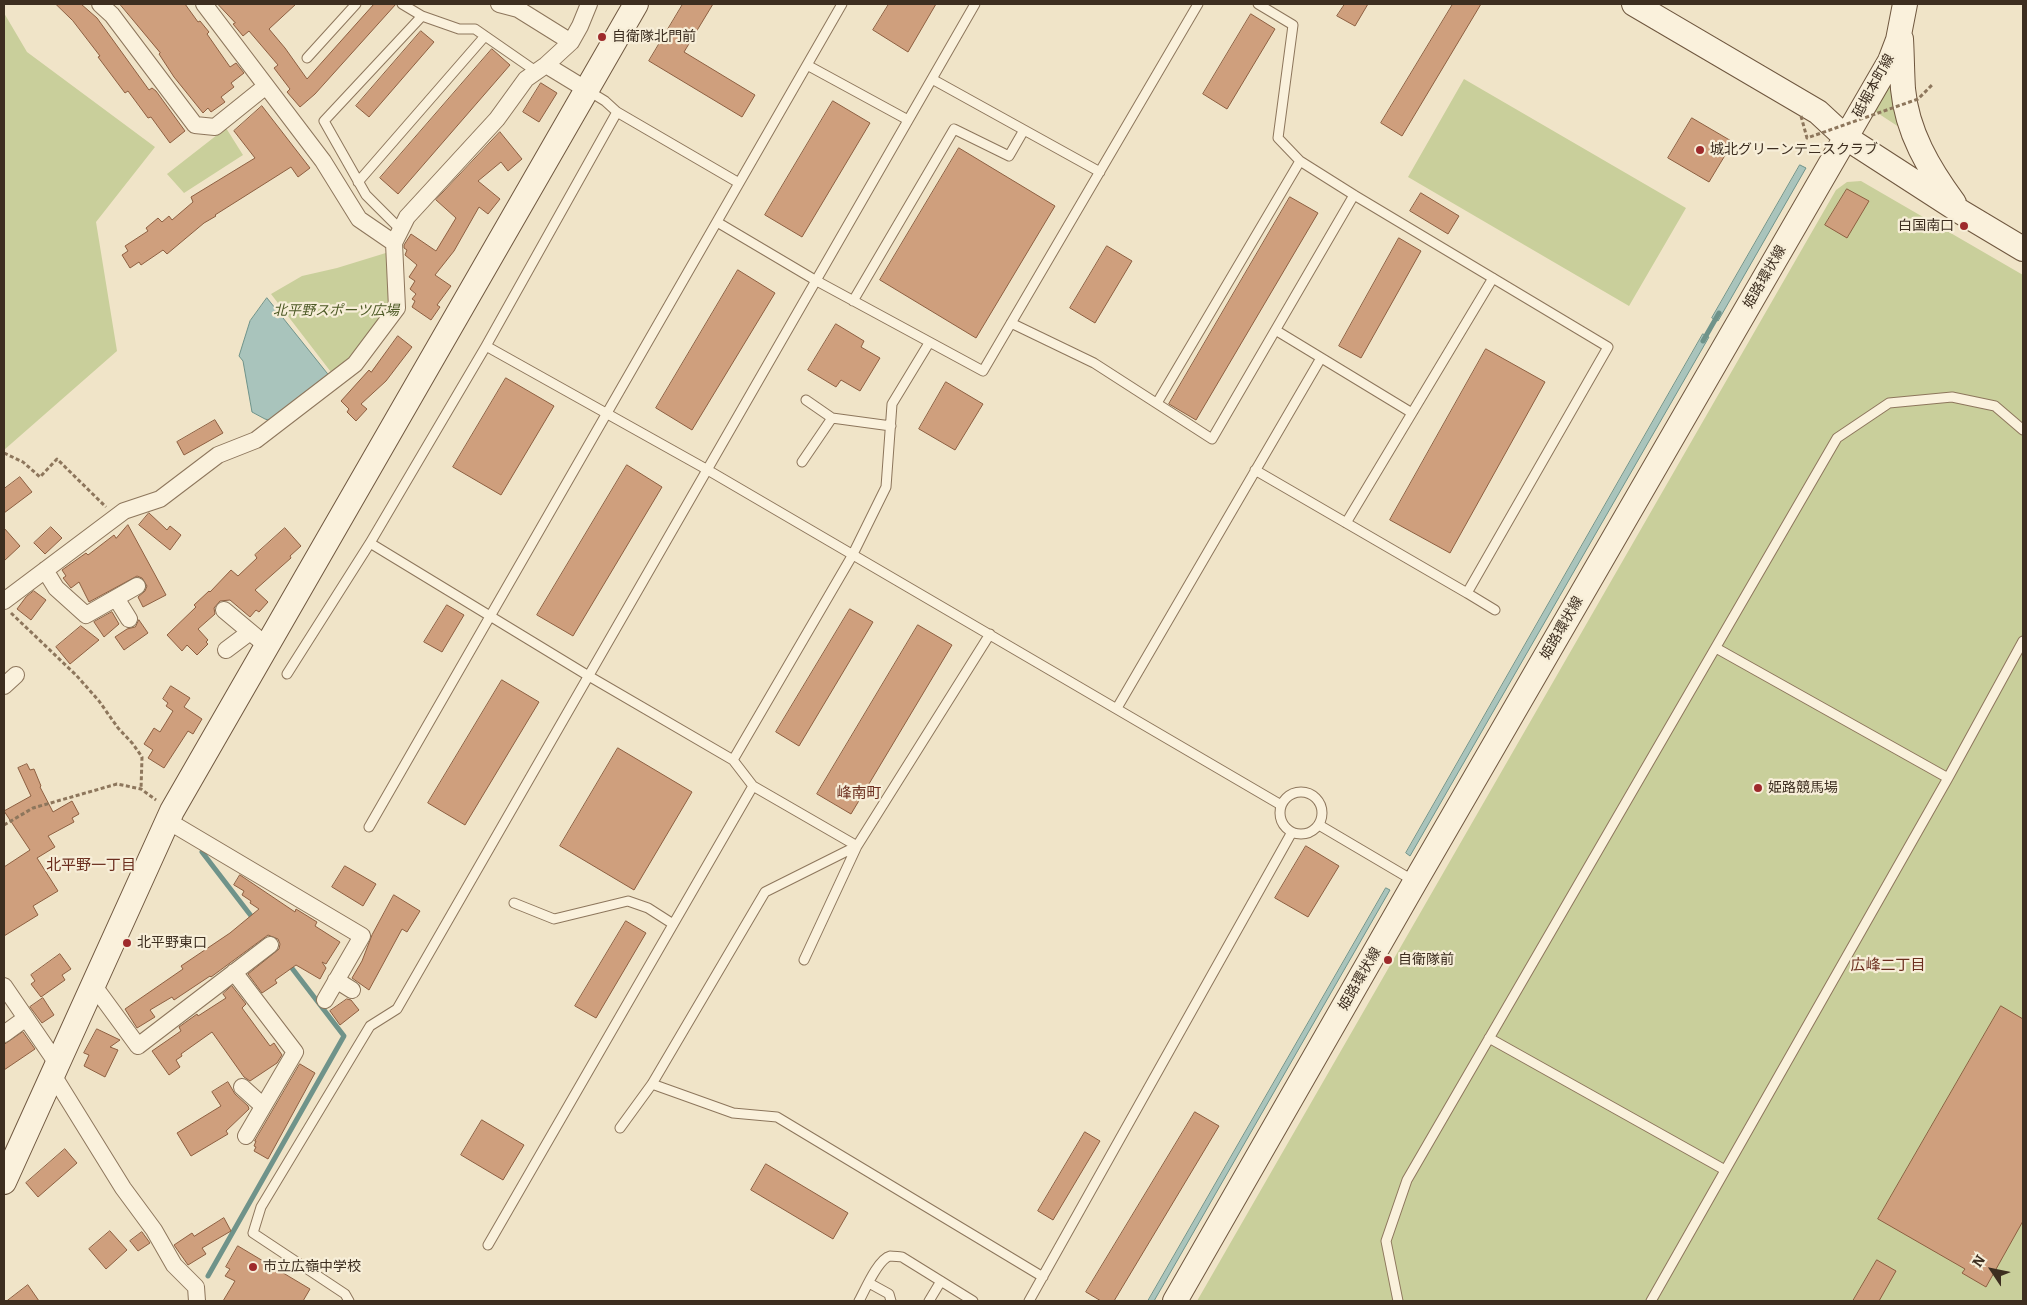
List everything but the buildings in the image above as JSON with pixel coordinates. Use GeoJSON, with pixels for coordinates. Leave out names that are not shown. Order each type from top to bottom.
{"type":"FeatureCollection","features":[{"type":"Feature","properties":{"kind":"main road"},"geometry":{"type":"LineString","coordinates":[[4,1182],[170,816],[259,639],[636,4]]}},
{"type":"Feature","properties":{"kind":"main road"},"geometry":{"type":"LineString","coordinates":[[1634,4],[1818,112],[1845,137],[1961,212],[2023,249]]}},
{"type":"Feature","properties":{"kind":"main road","name":"砥堀本町線"},"geometry":{"type":"LineString","coordinates":[[1845,137],[1890,61],[1900,30],[1905,4]]}},
{"type":"Feature","properties":{"kind":"main road"},"geometry":{"type":"LineString","coordinates":[[1900,30],[1903,88],[1911,127],[1928,163],[1961,212]]}},
{"type":"Feature","properties":{"kind":"main road","name":"姫路環状線"},"geometry":{"type":"LineString","coordinates":[[1176,1301],[1415,882],[1845,137]]}},
{"type":"Feature","properties":{"kind":"street"},"geometry":{"type":"LineString","coordinates":[[100,4],[112,15],[195,125],[214,128],[266,86]]}},
{"type":"Feature","properties":{"kind":"street"},"geometry":{"type":"LineString","coordinates":[[204,4],[323,161],[359,219],[397,236]]}},
{"type":"Feature","properties":{"kind":"street"},"geometry":{"type":"LineString","coordinates":[[499,4],[518,9],[571,42]]}},
{"type":"Feature","properties":{"kind":"street"},"geometry":{"type":"LineString","coordinates":[[7,606],[45,570],[124,510],[160,499],[218,455],[256,440],[355,364],[397,308],[397,236],[407,217],[497,119],[526,79],[542,68],[571,42],[589,4]]}},
{"type":"Feature","properties":{"kind":"street"},"geometry":{"type":"LineString","coordinates":[[542,68],[586,90]]}},
{"type":"Feature","properties":{"kind":"street"},"geometry":{"type":"LineString","coordinates":[[45,570],[56,588],[86,615],[137,586]]}},
{"type":"Feature","properties":{"kind":"street"},"geometry":{"type":"LineString","coordinates":[[116,598],[129,619]]}},
{"type":"Feature","properties":{"kind":"street"},"geometry":{"type":"LineString","coordinates":[[224,610],[259,639]]}},
{"type":"Feature","properties":{"kind":"street"},"geometry":{"type":"LineString","coordinates":[[226,650],[259,639]]}},
{"type":"Feature","properties":{"kind":"street"},"geometry":{"type":"LineString","coordinates":[[4,686],[16,675]]}},
{"type":"Feature","properties":{"kind":"street"},"geometry":{"type":"LineString","coordinates":[[170,816],[362,936],[325,1000]]}},
{"type":"Feature","properties":{"kind":"street"},"geometry":{"type":"LineString","coordinates":[[94,986],[138,1046],[270,945]]}},
{"type":"Feature","properties":{"kind":"street"},"geometry":{"type":"LineString","coordinates":[[234,972],[295,1052],[246,1136]]}},
{"type":"Feature","properties":{"kind":"street"},"geometry":{"type":"LineString","coordinates":[[336,980],[352,990]]}},
{"type":"Feature","properties":{"kind":"street"},"geometry":{"type":"LineString","coordinates":[[4,986],[26,1018],[123,1188],[154,1230],[174,1265],[196,1287],[197,1301]]}},
{"type":"Feature","properties":{"kind":"street"},"geometry":{"type":"LineString","coordinates":[[4,1034],[26,1018]]}},
{"type":"Feature","properties":{"kind":"street"},"geometry":{"type":"LineString","coordinates":[[242,1086],[263,1106]]}},
{"type":"Feature","properties":{"kind":"lane"},"geometry":{"type":"LineString","coordinates":[[307,58],[356,4]]}},
{"type":"Feature","properties":{"kind":"lane"},"geometry":{"type":"LineString","coordinates":[[402,4],[422,16],[459,29],[475,29],[542,68]]}},
{"type":"Feature","properties":{"kind":"lane"},"geometry":{"type":"LineString","coordinates":[[369,827],[842,4]]}},
{"type":"Feature","properties":{"kind":"lane"},"geometry":{"type":"LineString","coordinates":[[349,1301],[345,1294],[253,1234],[261,1207],[370,1026],[396,1009],[975,4]]}},
{"type":"Feature","properties":{"kind":"lane"},"geometry":{"type":"LineString","coordinates":[[717,222],[815,280],[983,371],[1198,4]]}},
{"type":"Feature","properties":{"kind":"lane"},"geometry":{"type":"LineString","coordinates":[[1258,4],[1293,25],[1278,138],[1300,161],[1608,347],[1467,593]]}},
{"type":"Feature","properties":{"kind":"lane"},"geometry":{"type":"LineString","coordinates":[[397,236],[366,195],[324,121],[422,16]]}},
{"type":"Feature","properties":{"kind":"lane"},"geometry":{"type":"LineString","coordinates":[[358,182],[485,36]]}},
{"type":"Feature","properties":{"kind":"lane"},"geometry":{"type":"LineString","coordinates":[[807,65],[908,120]]}},
{"type":"Feature","properties":{"kind":"lane"},"geometry":{"type":"LineString","coordinates":[[932,79],[1100,172]]}},
{"type":"Feature","properties":{"kind":"lane"},"geometry":{"type":"LineString","coordinates":[[586,90],[605,101],[617,112],[739,183]]}},
{"type":"Feature","properties":{"kind":"lane"},"geometry":{"type":"LineString","coordinates":[[287,674],[370,543],[486,346],[617,112]]}},
{"type":"Feature","properties":{"kind":"lane"},"geometry":{"type":"LineString","coordinates":[[853,301],[954,129],[1009,156],[1024,130]]}},
{"type":"Feature","properties":{"kind":"lane"},"geometry":{"type":"LineString","coordinates":[[1157,404],[1300,161]]}},
{"type":"Feature","properties":{"kind":"lane"},"geometry":{"type":"LineString","coordinates":[[1011,323],[1094,363],[1212,439],[1354,195]]}},
{"type":"Feature","properties":{"kind":"lane"},"geometry":{"type":"LineString","coordinates":[[1346,523],[1493,278]]}},
{"type":"Feature","properties":{"kind":"lane"},"geometry":{"type":"LineString","coordinates":[[1277,330],[1412,413]]}},
{"type":"Feature","properties":{"kind":"lane"},"geometry":{"type":"LineString","coordinates":[[733,760],[852,556],[886,487],[892,404],[929,342]]}},
{"type":"Feature","properties":{"kind":"lane"},"geometry":{"type":"LineString","coordinates":[[486,346],[706,469],[1281,805]]}},
{"type":"Feature","properties":{"kind":"lane"},"geometry":{"type":"LineString","coordinates":[[1117,708],[1321,358]]}},
{"type":"Feature","properties":{"kind":"lane"},"geometry":{"type":"LineString","coordinates":[[1398,1301],[1386,1241],[1407,1180],[1837,438],[1889,403],[1952,396],[1995,406],[2023,430]]}},
{"type":"Feature","properties":{"kind":"lane"},"geometry":{"type":"LineString","coordinates":[[806,400],[832,418],[891,426]]}},
{"type":"Feature","properties":{"kind":"lane"},"geometry":{"type":"LineString","coordinates":[[802,462],[832,418]]}},
{"type":"Feature","properties":{"kind":"lane"},"geometry":{"type":"LineString","coordinates":[[1255,470],[1495,610]]}},
{"type":"Feature","properties":{"kind":"lane"},"geometry":{"type":"LineString","coordinates":[[370,543],[587,675],[733,760],[753,786],[857,846]]}},
{"type":"Feature","properties":{"kind":"lane"},"geometry":{"type":"LineString","coordinates":[[804,960],[857,846],[990,634]]}},
{"type":"Feature","properties":{"kind":"lane"},"geometry":{"type":"LineString","coordinates":[[1651,1301],[1948,778],[2023,641]]}},
{"type":"Feature","properties":{"kind":"lane"},"geometry":{"type":"LineString","coordinates":[[1716,648],[1948,778]]}},
{"type":"Feature","properties":{"kind":"lane"},"geometry":{"type":"LineString","coordinates":[[488,1246],[753,786]]}},
{"type":"Feature","properties":{"kind":"lane"},"geometry":{"type":"LineString","coordinates":[[1296,792],[1306,792],[1315,796],[1321,804],[1323,815],[1319,825],[1312,832],[1302,834],[1292,832],[1284,825],[1280,816],[1281,805],[1287,797],[1296,792]]}},
{"type":"Feature","properties":{"kind":"lane"},"geometry":{"type":"LineString","coordinates":[[1319,825],[1415,882]]}},
{"type":"Feature","properties":{"kind":"lane"},"geometry":{"type":"LineString","coordinates":[[1028,1301],[1292,832]]}},
{"type":"Feature","properties":{"kind":"lane"},"geometry":{"type":"LineString","coordinates":[[620,1128],[652,1084],[765,892],[857,846]]}},
{"type":"Feature","properties":{"kind":"lane"},"geometry":{"type":"LineString","coordinates":[[514,903],[554,918],[628,901],[648,908],[673,924]]}},
{"type":"Feature","properties":{"kind":"lane"},"geometry":{"type":"LineString","coordinates":[[1489,1038],[1725,1170]]}},
{"type":"Feature","properties":{"kind":"lane"},"geometry":{"type":"LineString","coordinates":[[652,1084],[733,1113],[777,1117],[1042,1277]]}},
{"type":"Feature","properties":{"kind":"lane"},"geometry":{"type":"LineString","coordinates":[[858,1301],[878,1266],[890,1256],[902,1257],[968,1300]]}},
{"type":"Feature","properties":{"kind":"lane"},"geometry":{"type":"LineString","coordinates":[[930,1301],[941,1281]]}},
{"type":"Feature","properties":{"kind":"lane"},"geometry":{"type":"LineString","coordinates":[[869,1283],[889,1294],[892,1301]]}},
{"type":"Feature","properties":{"kind":"path"},"geometry":{"type":"LineString","coordinates":[[1801,116],[1807,138],[1918,99],[1933,84]]}},
{"type":"Feature","properties":{"kind":"path"},"geometry":{"type":"LineString","coordinates":[[4,453],[23,462],[40,477],[57,460],[115,517]]}},
{"type":"Feature","properties":{"kind":"path"},"geometry":{"type":"LineString","coordinates":[[7,606],[76,675],[133,744],[142,757],[140,789]]}},
{"type":"Feature","properties":{"kind":"path"},"geometry":{"type":"LineString","coordinates":[[4,825],[33,808],[116,784],[140,789],[170,816]]}},
{"type":"Feature","properties":{"kind":"green space"},"geometry":{"type":"Polygon","coordinates":[[[4,13],[27,52],[155,147],[96,222],[117,351],[4,450],[4,13]]]}},
{"type":"Feature","properties":{"kind":"green space"},"geometry":{"type":"Polygon","coordinates":[[[1464,79],[1686,208],[1629,306],[1408,177],[1464,79]]]}},
{"type":"Feature","properties":{"kind":"green space"},"geometry":{"type":"Polygon","coordinates":[[[1891,83],[1902,129],[1873,110],[1891,83]]]}},
{"type":"Feature","properties":{"kind":"green space"},"geometry":{"type":"Polygon","coordinates":[[[226,128],[243,155],[184,193],[167,174],[226,128]]]}},
{"type":"Feature","properties":{"kind":"green space","name":"姫路競馬場"},"geometry":{"type":"Polygon","coordinates":[[[1861,181],[2023,275],[2023,1301],[1197,1301],[1836,190],[1847,182],[1861,181]]]}},
{"type":"Feature","properties":{"kind":"green space","name":"北平野スポーツ広場"},"geometry":{"type":"Polygon","coordinates":[[[389,252],[390,312],[351,360],[334,376],[271,294],[302,276],[337,268],[389,252]]]}},
{"type":"Feature","properties":{"kind":"water"},"geometry":{"type":"Polygon","coordinates":[[[1800,165],[1806,168],[1718,321],[1712,318],[1800,165]]]}},
{"type":"Feature","properties":{"kind":"water"},"geometry":{"type":"Polygon","coordinates":[[[267,298],[331,378],[278,423],[252,412],[243,361],[239,356],[250,321],[267,298]]]}},
{"type":"Feature","properties":{"kind":"water"},"geometry":{"type":"Polygon","coordinates":[[[1703,334],[1709,337],[1410,856],[1406,853],[1703,334]]]}},
{"type":"Feature","properties":{"kind":"water"},"geometry":{"type":"Polygon","coordinates":[[[1386,888],[1390,890],[1154,1301],[1148,1301],[1386,888]]]}},
{"type":"Feature","properties":{"kind":"waterway"},"geometry":{"type":"LineString","coordinates":[[1703,341],[1719,313]]}},
{"type":"Feature","properties":{"kind":"waterway"},"geometry":{"type":"LineString","coordinates":[[202,852],[255,921]]}},
{"type":"Feature","properties":{"kind":"waterway"},"geometry":{"type":"LineString","coordinates":[[208,1276],[344,1036],[288,963]]}},
{"type":"Feature","properties":{"kind":"place","name":"自衛隊北門前"},"geometry":{"type":"Point","coordinates":[602,37]}},
{"type":"Feature","properties":{"kind":"place","name":"城北グリーンテニスクラブ"},"geometry":{"type":"Point","coordinates":[1700,150]}},
{"type":"Feature","properties":{"kind":"place","name":"白国南口"},"geometry":{"type":"Point","coordinates":[1964,226]}},
{"type":"Feature","properties":{"kind":"place","name":"姫路競馬場"},"geometry":{"type":"Point","coordinates":[1758,788]}},
{"type":"Feature","properties":{"kind":"place","name":"北平野東口"},"geometry":{"type":"Point","coordinates":[127,943]}},
{"type":"Feature","properties":{"kind":"place","name":"自衛隊前"},"geometry":{"type":"Point","coordinates":[1388,960]}},
{"type":"Feature","properties":{"kind":"place","name":"市立広嶺中学校"},"geometry":{"type":"Point","coordinates":[253,1267]}},
{"type":"Feature","properties":{"kind":"district","name":"峰南町"},"geometry":{"type":"Point","coordinates":[859,794]}},
{"type":"Feature","properties":{"kind":"district","name":"北平野一丁目"},"geometry":{"type":"Point","coordinates":[91,866]}},
{"type":"Feature","properties":{"kind":"district","name":"広峰二丁目"},"geometry":{"type":"Point","coordinates":[1888,966]}}]}
